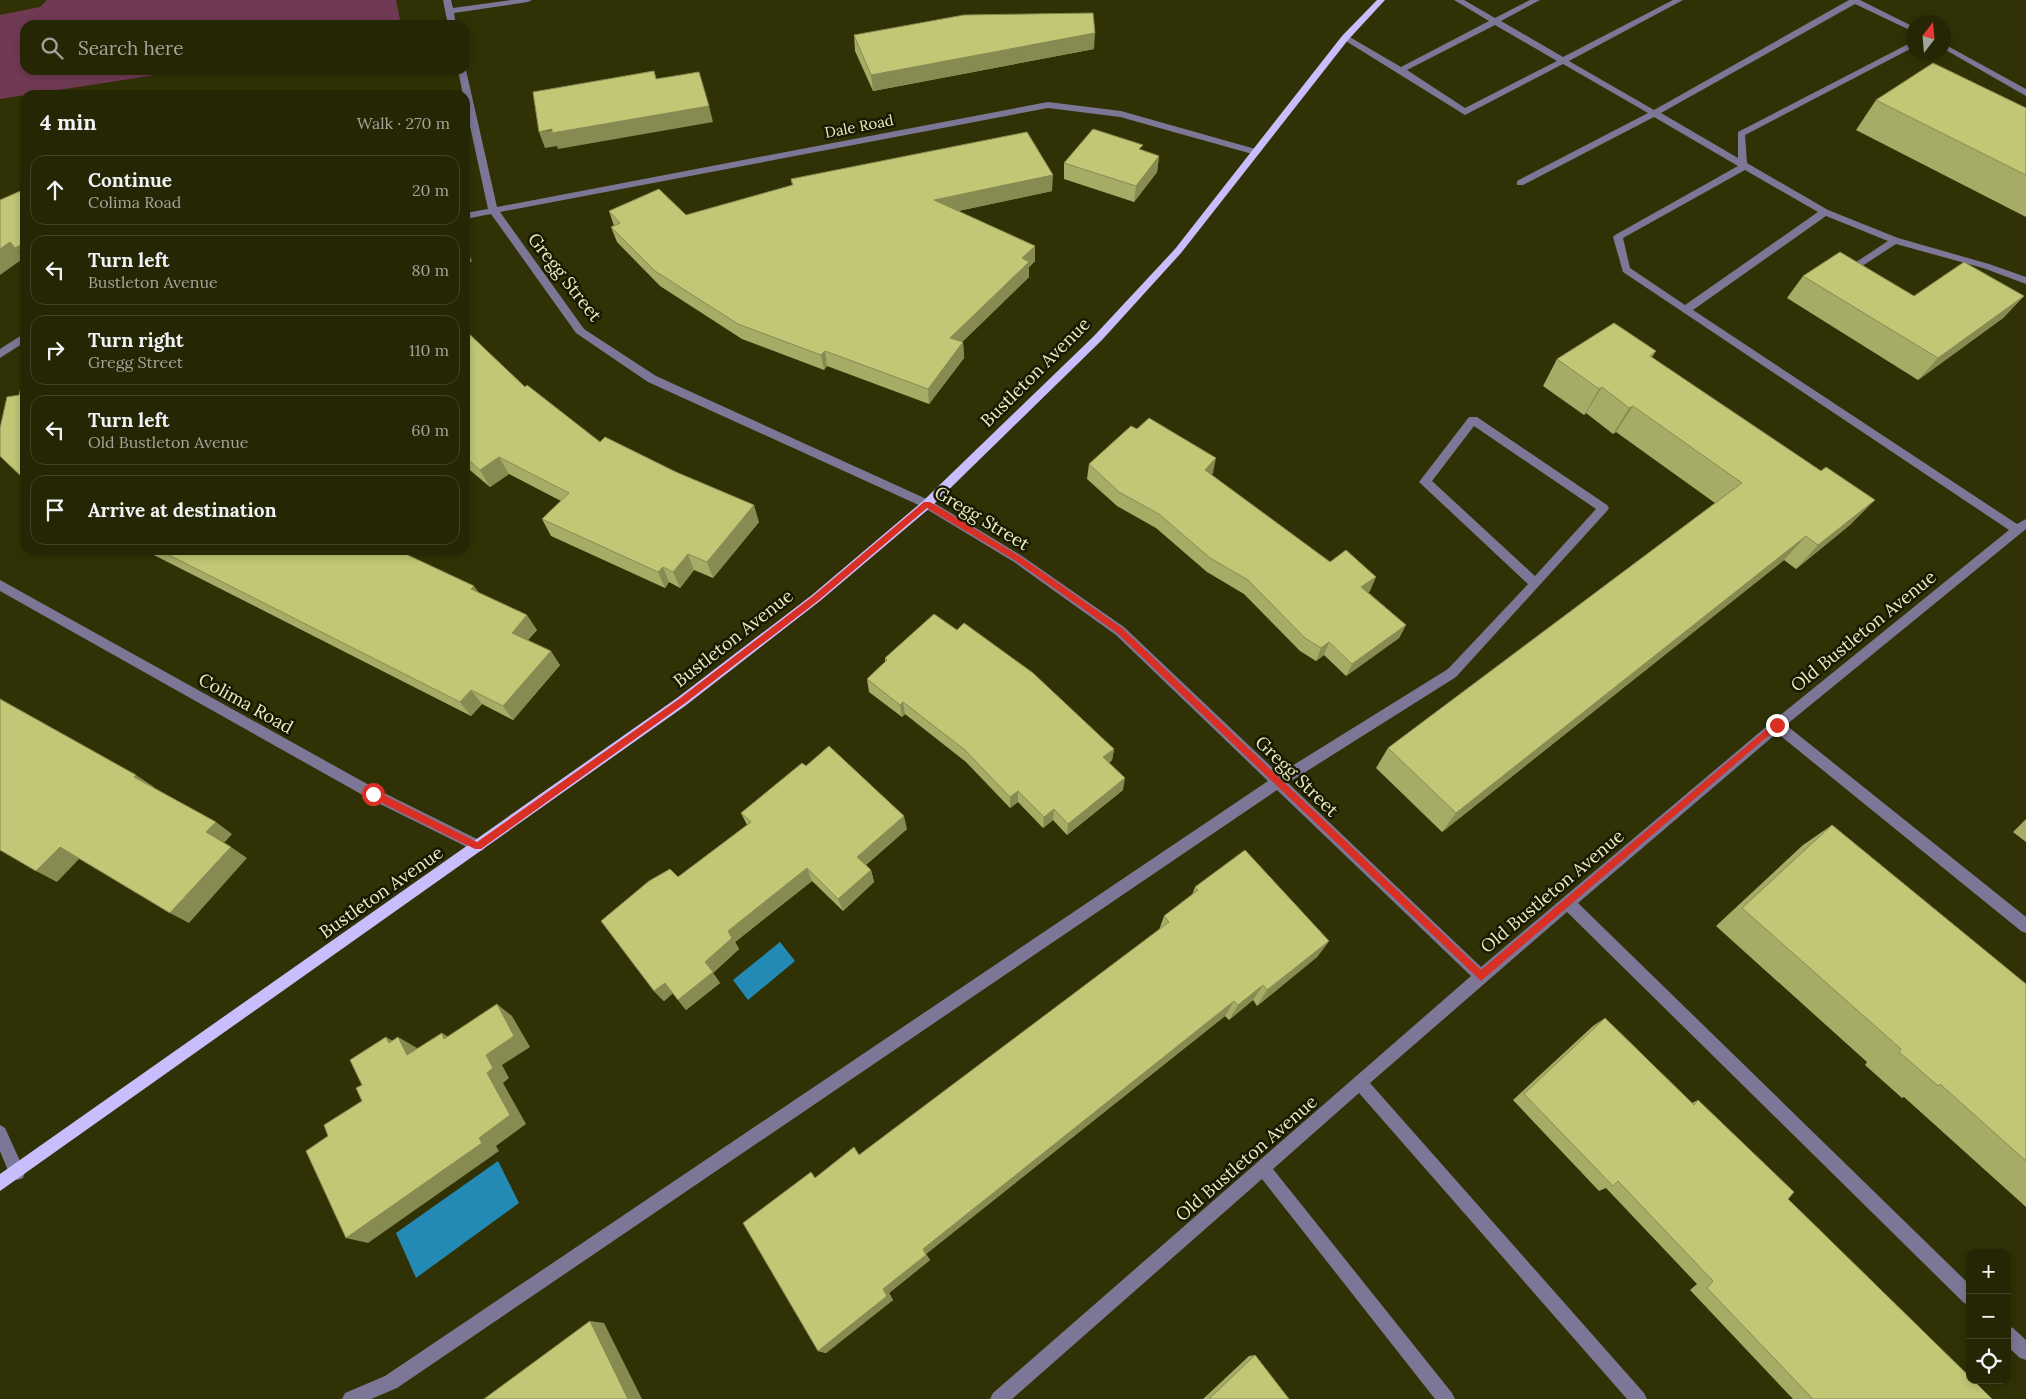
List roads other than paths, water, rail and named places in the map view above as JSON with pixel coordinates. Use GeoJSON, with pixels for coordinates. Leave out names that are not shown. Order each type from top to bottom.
{"type":"FeatureCollection","features":[{"type":"Feature","properties":{"kind":"main road","name":"Bustleton Avenue"},"geometry":{"type":"LineString","coordinates":[[0,1183],[682,702],[816,598],[927,504],[1098,338],[1178,251],[1345,38],[1381,0]]}},
{"type":"Feature","properties":{"kind":"street"},"geometry":{"type":"LineString","coordinates":[[447,0],[451,20]]}},
{"type":"Feature","properties":{"kind":"street"},"geometry":{"type":"LineString","coordinates":[[450,11],[528,0]]}},
{"type":"Feature","properties":{"kind":"street"},"geometry":{"type":"LineString","coordinates":[[1458,0],[1743,167],[1825,212],[1895,240],[1986,266],[2026,281]]}},
{"type":"Feature","properties":{"kind":"street"},"geometry":{"type":"LineString","coordinates":[[1401,70],[1536,0]]}},
{"type":"Feature","properties":{"kind":"street"},"geometry":{"type":"LineString","coordinates":[[1345,38],[1401,70],[1465,112],[1561,60],[1679,0]]}},
{"type":"Feature","properties":{"kind":"street"},"geometry":{"type":"LineString","coordinates":[[1520,184],[1653,114],[1854,0],[1906,26]]}},
{"type":"Feature","properties":{"kind":"street"},"geometry":{"type":"LineString","coordinates":[[1743,167],[1741,134],[1906,47]]}},
{"type":"Feature","properties":{"kind":"street"},"geometry":{"type":"LineString","coordinates":[[1951,50],[2026,93]]}},
{"type":"Feature","properties":{"kind":"street","name":"Gregg Street"},"geometry":{"type":"LineString","coordinates":[[463,75],[466,90]]}},
{"type":"Feature","properties":{"kind":"street","name":"Dale Road"},"geometry":{"type":"LineString","coordinates":[[470,215],[1048,105],[1122,114],[1256,152]]}},
{"type":"Feature","properties":{"kind":"street","name":"Gregg Street"},"geometry":{"type":"LineString","coordinates":[[470,106],[493,210],[580,331],[652,379],[927,504],[1018,559],[1120,631],[1481,976]]}},
{"type":"Feature","properties":{"kind":"street"},"geometry":{"type":"LineString","coordinates":[[1743,167],[1618,237],[1626,270],[2021,526]]}},
{"type":"Feature","properties":{"kind":"street"},"geometry":{"type":"LineString","coordinates":[[1685,310],[1825,212]]}},
{"type":"Feature","properties":{"kind":"street"},"geometry":{"type":"LineString","coordinates":[[1844,274],[1895,240]]}},
{"type":"Feature","properties":{"kind":"street"},"geometry":{"type":"LineString","coordinates":[[0,354],[20,340]]}},
{"type":"Feature","properties":{"kind":"street"},"geometry":{"type":"LineString","coordinates":[[351,1399],[390,1382],[1278,782],[1452,673],[1536,584],[1603,508],[1473,420],[1425,482],[1536,584]]}},
{"type":"Feature","properties":{"kind":"street","name":"Old Bustleton Avenue"},"geometry":{"type":"LineString","coordinates":[[1000,1399],[1481,976],[1777,725],[2021,526]]}},
{"type":"Feature","properties":{"kind":"street","name":"Colima Road"},"geometry":{"type":"LineString","coordinates":[[0,585],[373,794],[478,846]]}},
{"type":"Feature","properties":{"kind":"street"},"geometry":{"type":"LineString","coordinates":[[1777,725],[2026,926]]}},
{"type":"Feature","properties":{"kind":"street"},"geometry":{"type":"LineString","coordinates":[[1568,903],[1967,1294]]}},
{"type":"Feature","properties":{"kind":"street"},"geometry":{"type":"LineString","coordinates":[[1360,1083],[1638,1399]]}},
{"type":"Feature","properties":{"kind":"street"},"geometry":{"type":"LineString","coordinates":[[0,1133],[17,1172]]}},
{"type":"Feature","properties":{"kind":"street"},"geometry":{"type":"LineString","coordinates":[[1263,1168],[1446,1399]]}},
{"type":"Feature","properties":{"kind":"street"},"geometry":{"type":"LineString","coordinates":[[2011,1338],[2026,1352]]}},
{"type":"Feature","properties":{"kind":"water"},"geometry":{"type":"Polygon","coordinates":[[[780,942],[795,961],[748,1000],[733,980],[780,942]]]}},
{"type":"Feature","properties":{"kind":"water"},"geometry":{"type":"Polygon","coordinates":[[[498,1161],[519,1203],[416,1278],[396,1233],[498,1161]]]}}]}
